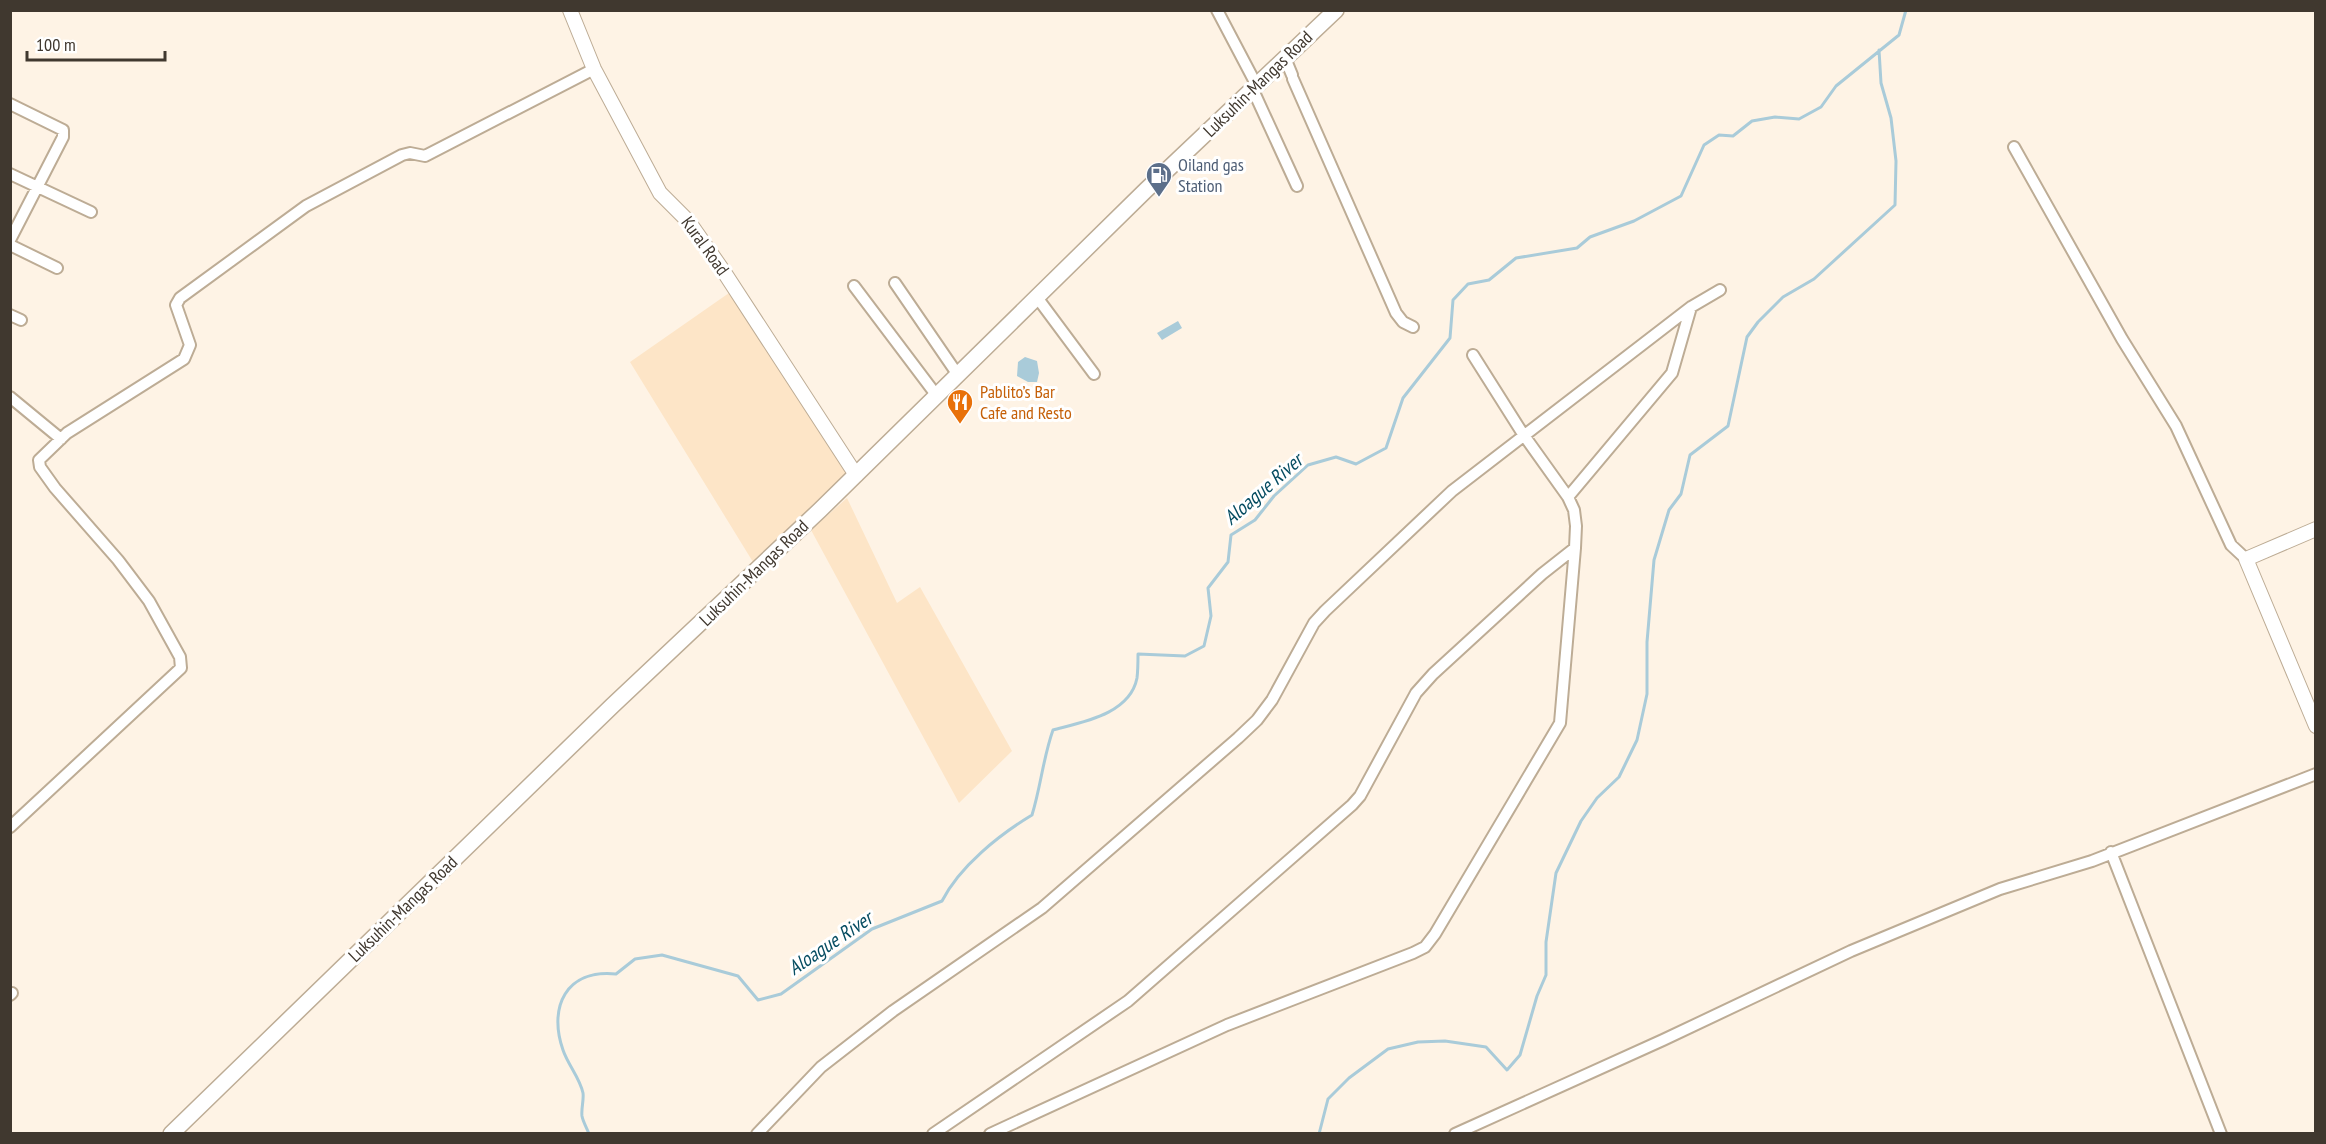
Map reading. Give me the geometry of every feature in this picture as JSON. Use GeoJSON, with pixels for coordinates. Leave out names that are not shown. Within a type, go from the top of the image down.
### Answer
{"type":"FeatureCollection","features":[{"type":"Feature","properties":{"kind":"main road","name":"Luksuhin-Mangas Road"},"geometry":{"type":"LineString","coordinates":[[171,1134],[612,706],[856,475],[1036,296],[1336,10]]}},
{"type":"Feature","properties":{"kind":"street","name":"Kural Road"},"geometry":{"type":"LineString","coordinates":[[570,10],[594,69],[660,193],[689,222],[856,475]]}},
{"type":"Feature","properties":{"kind":"street"},"geometry":{"type":"LineString","coordinates":[[1217,10],[1255,88],[1297,186]]}},
{"type":"Feature","properties":{"kind":"street"},"geometry":{"type":"LineString","coordinates":[[1285,58],[1396,313],[1404,322],[1413,327]]}},
{"type":"Feature","properties":{"kind":"street"},"geometry":{"type":"LineString","coordinates":[[10,827],[181,668],[180,657],[149,602],[118,560],[55,488],[40,467],[39,460],[61,439],[184,360],[190,345],[176,305],[180,298],[306,206],[402,155],[410,153],[425,156],[594,69]]}},
{"type":"Feature","properties":{"kind":"street"},"geometry":{"type":"LineString","coordinates":[[10,104],[63,130],[63,137],[10,240]]}},
{"type":"Feature","properties":{"kind":"street"},"geometry":{"type":"LineString","coordinates":[[2014,147],[2122,339],[2175,426],[2231,545],[2246,559],[2316,726]]}},
{"type":"Feature","properties":{"kind":"street"},"geometry":{"type":"LineString","coordinates":[[10,174],[91,212]]}},
{"type":"Feature","properties":{"kind":"street"},"geometry":{"type":"LineString","coordinates":[[10,245],[57,268]]}},
{"type":"Feature","properties":{"kind":"street"},"geometry":{"type":"LineString","coordinates":[[895,283],[958,375]]}},
{"type":"Feature","properties":{"kind":"street"},"geometry":{"type":"LineString","coordinates":[[855,286],[937,396]]}},
{"type":"Feature","properties":{"kind":"street"},"geometry":{"type":"LineString","coordinates":[[757,1134],[821,1068],[893,1011],[1042,908],[1238,738],[1257,720],[1272,700],[1314,623],[1452,491],[1523,434],[1691,307],[1720,290]]}},
{"type":"Feature","properties":{"kind":"street"},"geometry":{"type":"LineString","coordinates":[[1036,296],[1094,374]]}},
{"type":"Feature","properties":{"kind":"street"},"geometry":{"type":"LineString","coordinates":[[1568,497],[1672,373],[1691,307]]}},
{"type":"Feature","properties":{"kind":"street"},"geometry":{"type":"LineString","coordinates":[[10,315],[21,320]]}},
{"type":"Feature","properties":{"kind":"street"},"geometry":{"type":"LineString","coordinates":[[990,1134],[1227,1025],[1425,946],[1435,934],[1560,723],[1575,548],[1574,510],[1568,497],[1523,434],[1473,355]]}},
{"type":"Feature","properties":{"kind":"street"},"geometry":{"type":"LineString","coordinates":[[10,397],[61,439]]}},
{"type":"Feature","properties":{"kind":"street"},"geometry":{"type":"LineString","coordinates":[[2246,559],[2316,528]]}},
{"type":"Feature","properties":{"kind":"street"},"geometry":{"type":"LineString","coordinates":[[933,1134],[1128,1001],[1352,805],[1360,796],[1416,693],[1433,674],[1542,574],[1575,548]]}},
{"type":"Feature","properties":{"kind":"street"},"geometry":{"type":"LineString","coordinates":[[1455,1134],[1663,1040],[1851,951],[2000,889],[2111,852],[2316,774]]}},
{"type":"Feature","properties":{"kind":"street"},"geometry":{"type":"LineString","coordinates":[[2111,852],[2221,1134]]}},
{"type":"Feature","properties":{"kind":"shaded area"},"geometry":{"type":"Polygon","coordinates":[[[729,293],[850,475],[753,562],[630,362],[729,293]]]}},
{"type":"Feature","properties":{"kind":"shaded area"},"geometry":{"type":"Polygon","coordinates":[[[847,498],[897,603],[920,587],[1012,751],[959,803],[811,530],[847,498]]]}},
{"type":"Feature","properties":{"kind":"water"},"geometry":{"type":"Polygon","coordinates":[[[1178,321],[1182,328],[1162,340],[1157,333],[1178,321]]]}},
{"type":"Feature","properties":{"kind":"water"},"geometry":{"type":"Polygon","coordinates":[[[1025,357],[1037,361],[1039,373],[1037,382],[1028,382],[1017,376],[1018,362],[1025,357]]]}},
{"type":"Feature","properties":{"kind":"waterway"},"geometry":{"type":"LineString","coordinates":[[16,10],[21,10]]}},
{"type":"Feature","properties":{"kind":"waterway","name":"Aloague River"},"geometry":{"type":"LineString","coordinates":[[589,1134],[582,1116],[581,1087],[565,1056],[559,1034],[560,1006],[565,994],[573,985],[599,974],[616,974],[635,959],[662,955],[738,976],[758,1000],[781,994],[872,929],[942,901],[959,876],[981,852],[1032,815],[1053,730],[1091,720],[1115,708],[1125,700],[1133,690],[1137,678],[1138,654],[1185,656],[1204,646],[1211,616],[1208,588],[1228,562],[1231,535],[1255,520],[1274,496],[1308,465],[1336,457],[1356,464],[1386,448],[1403,398],[1450,338],[1453,300],[1468,284],[1489,280],[1516,258],[1577,248],[1590,237],[1634,221],[1681,196],[1704,145],[1719,135],[1733,136],[1752,121],[1775,117],[1799,119],[1821,107],[1836,86],[1899,35],[1906,10]]}},
{"type":"Feature","properties":{"kind":"waterway"},"geometry":{"type":"LineString","coordinates":[[1319,1134],[1328,1099],[1349,1078],[1388,1049],[1418,1042],[1445,1041],[1486,1047],[1507,1070],[1520,1055],[1537,996],[1546,975],[1546,942],[1556,873],[1581,821],[1597,798],[1619,777],[1637,740],[1647,694],[1647,642],[1654,560],[1669,510],[1681,494],[1690,455],[1728,426],[1747,337],[1758,322],[1783,297],[1814,279],[1895,205],[1896,161],[1891,118],[1881,83],[1879,50]]}},
{"type":"Feature","properties":{"kind":"place","name":"Oiland gas Station"},"geometry":{"type":"Point","coordinates":[1159,198]}},
{"type":"Feature","properties":{"kind":"place","name":"Pablito’s Bar Cafe and Resto"},"geometry":{"type":"Point","coordinates":[960,425]}}]}
